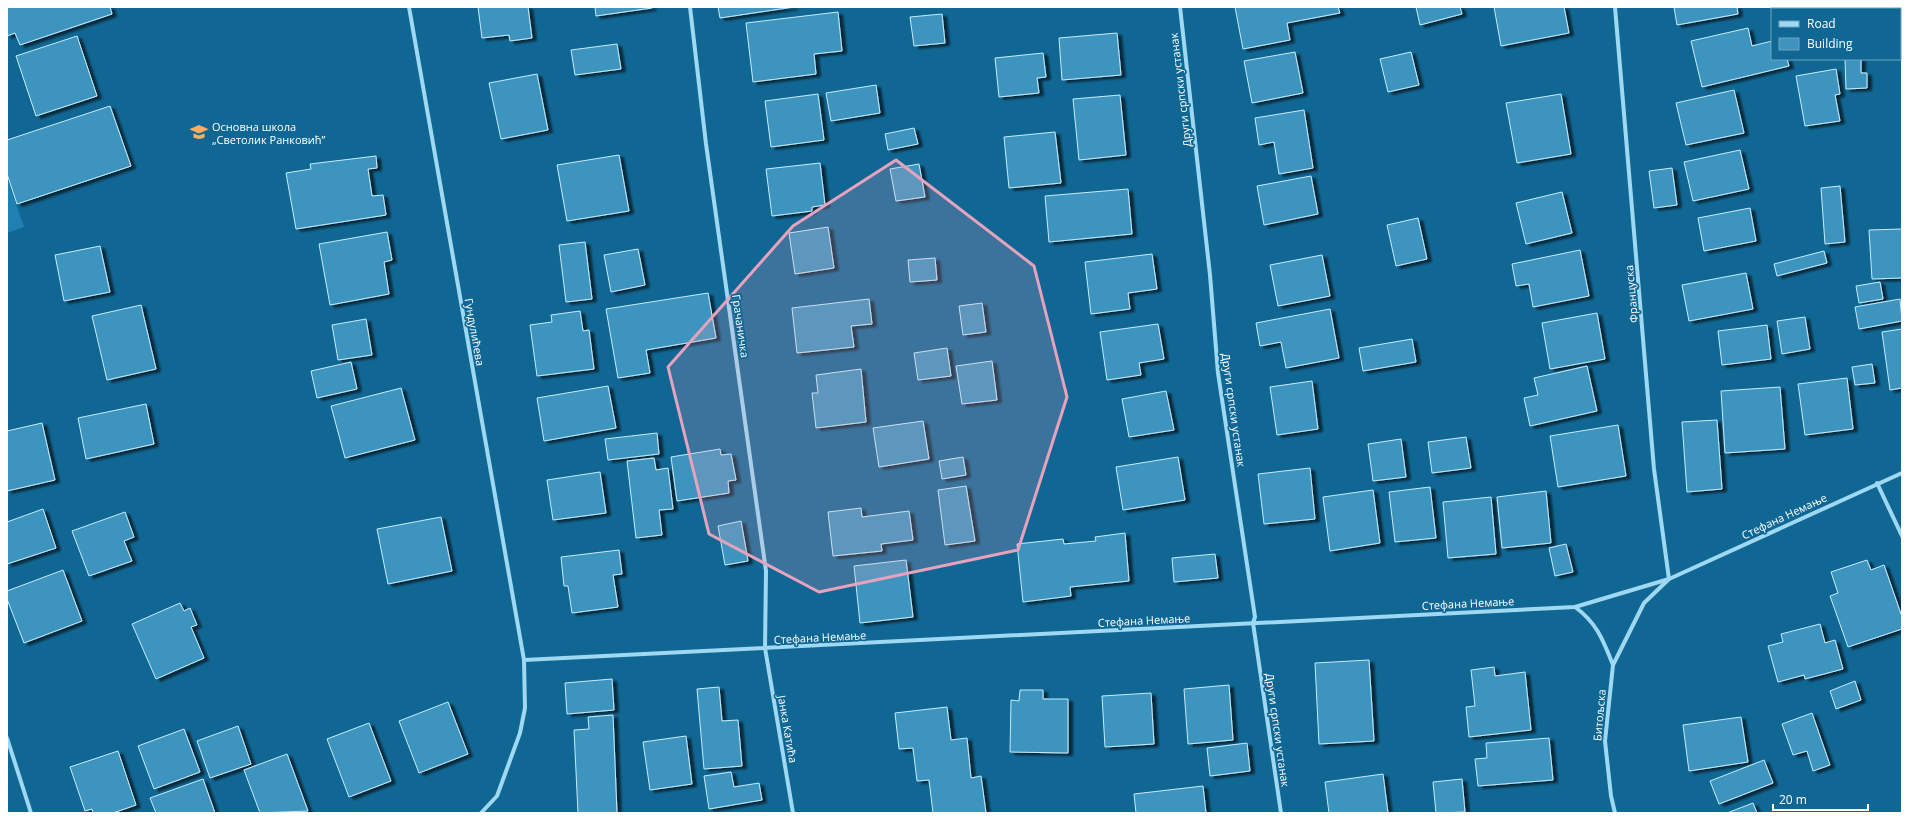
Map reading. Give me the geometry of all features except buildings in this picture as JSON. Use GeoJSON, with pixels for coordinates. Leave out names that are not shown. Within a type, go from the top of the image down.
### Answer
{"type":"FeatureCollection","features":[{"type":"Feature","properties":{"kind":"street","name":"Гундулићева"},"geometry":{"type":"LineString","coordinates":[[409,7],[524,660]]}},
{"type":"Feature","properties":{"kind":"street","name":"Грачаничка"},"geometry":{"type":"LineString","coordinates":[[690,7],[706,144],[766,571],[765,648]]}},
{"type":"Feature","properties":{"kind":"street","name":"Други српски устанак"},"geometry":{"type":"LineString","coordinates":[[1180,7],[1210,275],[1218,373],[1255,617],[1253,624],[1281,813]]}},
{"type":"Feature","properties":{"kind":"street","name":"Француска"},"geometry":{"type":"LineString","coordinates":[[1615,7],[1654,469],[1669,579]]}},
{"type":"Feature","properties":{"kind":"street","name":"Стефана Немање"},"geometry":{"type":"LineString","coordinates":[[524,660],[1576,607],[1669,579],[1877,483],[1902,473]]}},
{"type":"Feature","properties":{"kind":"street"},"geometry":{"type":"LineString","coordinates":[[1877,483],[1902,536]]}},
{"type":"Feature","properties":{"kind":"street","name":"Битољска"},"geometry":{"type":"LineString","coordinates":[[1615,813],[1611,796],[1605,741],[1613,665],[1644,603],[1669,579]]}},
{"type":"Feature","properties":{"kind":"street","name":"Битољска"},"geometry":{"type":"LineString","coordinates":[[1576,607],[1588,617],[1600,633],[1613,665]]}},
{"type":"Feature","properties":{"kind":"street","name":"Јанка Катића"},"geometry":{"type":"LineString","coordinates":[[765,648],[793,813]]}},
{"type":"Feature","properties":{"kind":"street"},"geometry":{"type":"LineString","coordinates":[[481,813],[497,796],[520,733],[525,708],[524,660]]}},
{"type":"Feature","properties":{"kind":"street"},"geometry":{"type":"LineString","coordinates":[[7,738],[31,813]]}},
{"type":"Feature","properties":{"kind":"highlighted area"},"geometry":{"type":"Polygon","coordinates":[[[896,160],[1034,266],[1067,397],[1018,550],[819,592],[709,534],[668,367],[793,226],[896,160]]]}},
{"type":"Feature","properties":{"kind":"shaded area"},"geometry":{"type":"Polygon","coordinates":[[[7,178],[24,227],[7,233],[7,178]]]}},
{"type":"Feature","properties":{"kind":"place","name":"Основна школа „Светолик Ранковић”"},"geometry":{"type":"Point","coordinates":[199,132]}}]}
